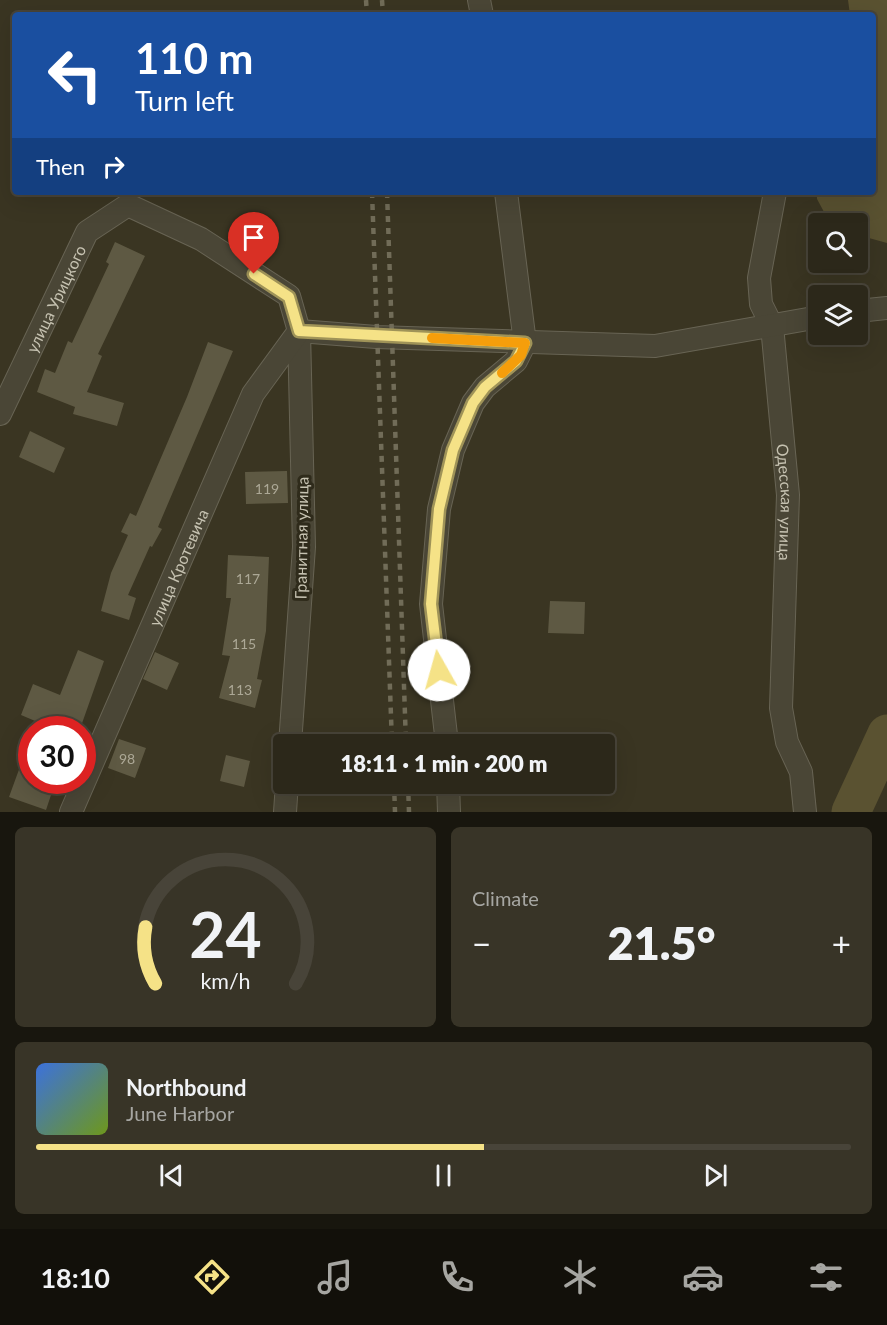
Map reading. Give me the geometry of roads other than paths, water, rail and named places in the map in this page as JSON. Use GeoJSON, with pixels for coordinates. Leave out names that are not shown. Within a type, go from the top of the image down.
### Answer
{"type":"FeatureCollection","features":[{"type":"Feature","properties":{"kind":"street"},"geometry":{"type":"LineString","coordinates":[[446,734],[431,604],[439,509],[453,450],[473,403],[485,387],[516,361],[525,343],[506,195]]}},
{"type":"Feature","properties":{"kind":"street","name":"Одесская улица"},"geometry":{"type":"LineString","coordinates":[[774,195],[759,278],[761,304],[772,326],[788,495],[782,708],[787,742],[801,772],[805,812]]}},
{"type":"Feature","properties":{"kind":"street","name":"улица Урицкого"},"geometry":{"type":"LineString","coordinates":[[0,414],[87,232],[128,206],[201,240],[289,297],[299,331]]}},
{"type":"Feature","properties":{"kind":"street"},"geometry":{"type":"LineString","coordinates":[[868,310],[887,308]]}},
{"type":"Feature","properties":{"kind":"street"},"geometry":{"type":"LineString","coordinates":[[299,331],[525,343],[655,346],[808,319]]}},
{"type":"Feature","properties":{"kind":"street","name":"Гранитная улица"},"geometry":{"type":"LineString","coordinates":[[291,734],[304,547],[299,331]]}},
{"type":"Feature","properties":{"kind":"street","name":"улица Кротевича"},"geometry":{"type":"LineString","coordinates":[[71,812],[253,394],[299,331]]}},
{"type":"Feature","properties":{"kind":"street"},"geometry":{"type":"LineString","coordinates":[[285,812],[286,794]]}},
{"type":"Feature","properties":{"kind":"street"},"geometry":{"type":"LineString","coordinates":[[448,794],[449,812]]}},
{"type":"Feature","properties":{"kind":"waterway"},"geometry":{"type":"LineString","coordinates":[[851,812],[887,734]]}},
{"type":"Feature","properties":{"kind":"railway"},"geometry":{"type":"LineString","coordinates":[[366,0],[367,12]]}},
{"type":"Feature","properties":{"kind":"railway"},"geometry":{"type":"LineString","coordinates":[[382,0],[383,12]]}},
{"type":"Feature","properties":{"kind":"railway"},"geometry":{"type":"LineString","coordinates":[[372,195],[392,734]]}},
{"type":"Feature","properties":{"kind":"railway"},"geometry":{"type":"LineString","coordinates":[[387,195],[406,734]]}},
{"type":"Feature","properties":{"kind":"railway"},"geometry":{"type":"LineString","coordinates":[[394,794],[395,812]]}},
{"type":"Feature","properties":{"kind":"railway"},"geometry":{"type":"LineString","coordinates":[[408,794],[409,812]]}}]}
